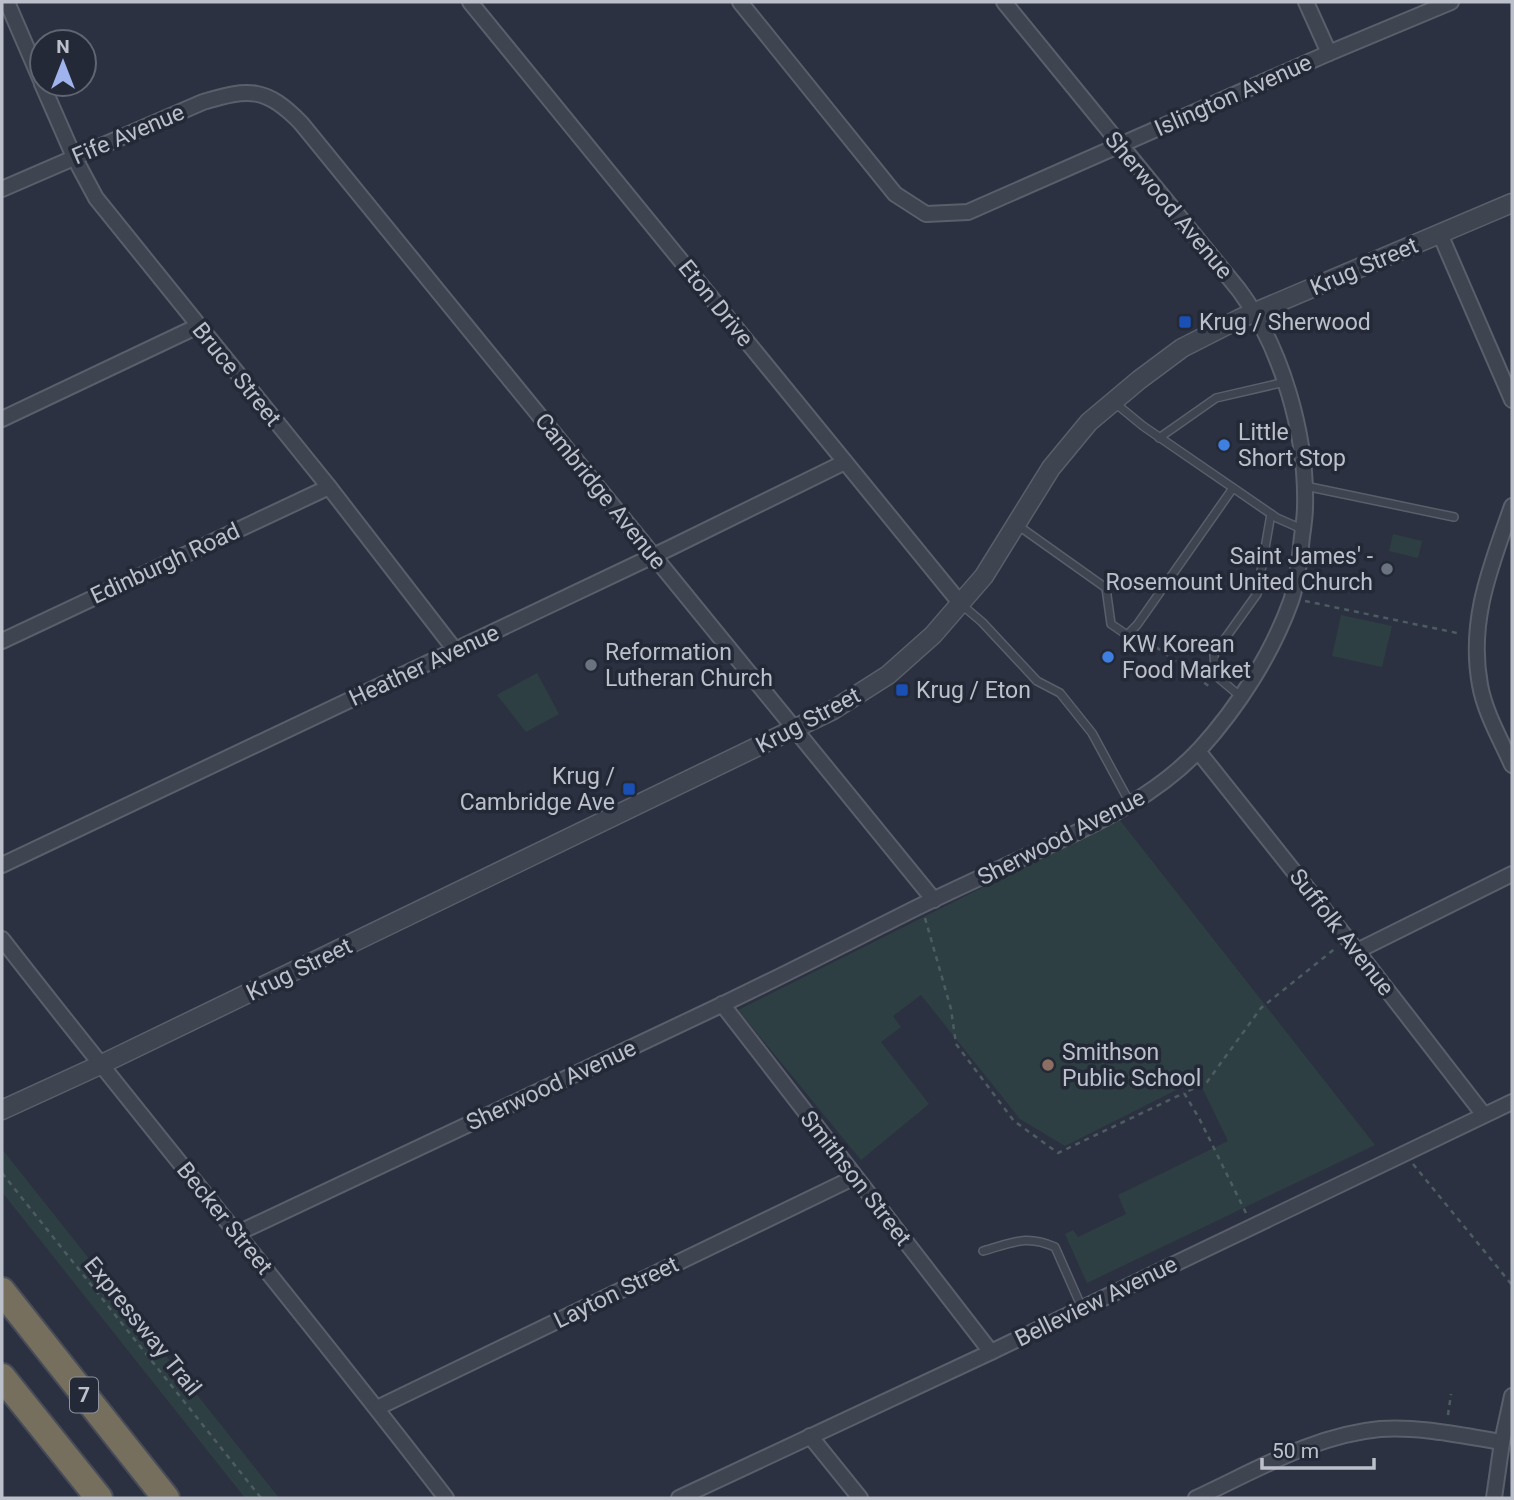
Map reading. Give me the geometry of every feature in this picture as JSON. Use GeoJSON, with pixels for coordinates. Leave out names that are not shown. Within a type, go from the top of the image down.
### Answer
{"type":"FeatureCollection","features":[{"type":"Feature","properties":{"kind":"highway","name":"7"},"geometry":{"type":"LineString","coordinates":[[2,1291],[166,1498]]}},
{"type":"Feature","properties":{"kind":"highway","name":"7"},"geometry":{"type":"LineString","coordinates":[[2,1377],[99,1498]]}},
{"type":"Feature","properties":{"kind":"street","name":"Bruce Street"},"geometry":{"type":"LineString","coordinates":[[7,2],[28,51]]}},
{"type":"Feature","properties":{"kind":"street","name":"Eton Drive"},"geometry":{"type":"LineString","coordinates":[[470,2],[961,604]]}},
{"type":"Feature","properties":{"kind":"street","name":"Islington Avenue"},"geometry":{"type":"LineString","coordinates":[[740,2],[895,194],[926,214],[968,212],[1451,2]]}},
{"type":"Feature","properties":{"kind":"street","name":"Sherwood Avenue"},"geometry":{"type":"LineString","coordinates":[[239,1233],[722,1004],[1089,827],[1130,804],[1151,792],[1198,751],[1268,654],[1291,600],[1297,577],[1306,508],[1296,426],[1286,382],[1255,312],[1004,2]]}},
{"type":"Feature","properties":{"kind":"street"},"geometry":{"type":"LineString","coordinates":[[1306,2],[1329,53]]}},
{"type":"Feature","properties":{"kind":"street","name":"Fife Avenue"},"geometry":{"type":"LineString","coordinates":[[2,188],[203,102],[235,93],[258,93]]}},
{"type":"Feature","properties":{"kind":"street","name":"Cambridge Avenue"},"geometry":{"type":"LineString","coordinates":[[258,93],[277,101],[301,123],[934,900]]}},
{"type":"Feature","properties":{"kind":"street","name":"Bruce Street"},"geometry":{"type":"LineString","coordinates":[[48,98],[74,158],[96,198],[329,487],[455,650]]}},
{"type":"Feature","properties":{"kind":"street","name":"Krug Street"},"geometry":{"type":"LineString","coordinates":[[2,1110],[833,710],[888,675],[933,635],[984,576],[1051,468],[1089,422],[1182,348],[1255,312],[1512,203]]}},
{"type":"Feature","properties":{"kind":"street"},"geometry":{"type":"LineString","coordinates":[[1440,234],[1512,400]]}},
{"type":"Feature","properties":{"kind":"street"},"geometry":{"type":"LineString","coordinates":[[2,419],[198,326]]}},
{"type":"Feature","properties":{"kind":"street","name":"Heather Avenue"},"geometry":{"type":"LineString","coordinates":[[2,865],[654,556],[845,462]]}},
{"type":"Feature","properties":{"kind":"street","name":"Edinburgh Road"},"geometry":{"type":"LineString","coordinates":[[2,641],[329,487]]}},
{"type":"Feature","properties":{"kind":"street"},"geometry":{"type":"LineString","coordinates":[[1512,506],[1478,612],[1476,640],[1480,686],[1491,720],[1512,765]]}},
{"type":"Feature","properties":{"kind":"street","name":"Suffolk Avenue"},"geometry":{"type":"LineString","coordinates":[[1198,751],[1484,1115]]}},
{"type":"Feature","properties":{"kind":"street"},"geometry":{"type":"LineString","coordinates":[[1357,951],[1512,874]]}},
{"type":"Feature","properties":{"kind":"street","name":"Becker Street"},"geometry":{"type":"LineString","coordinates":[[2,939],[100,1065],[239,1233],[446,1498]]}},
{"type":"Feature","properties":{"kind":"street","name":"Smithson Street"},"geometry":{"type":"LineString","coordinates":[[722,1004],[991,1352]]}},
{"type":"Feature","properties":{"kind":"street","name":"Belleview Avenue"},"geometry":{"type":"LineString","coordinates":[[678,1498],[991,1352],[1512,1102]]}},
{"type":"Feature","properties":{"kind":"street","name":"Layton Street"},"geometry":{"type":"LineString","coordinates":[[377,1408],[855,1177]]}},
{"type":"Feature","properties":{"kind":"street"},"geometry":{"type":"LineString","coordinates":[[1494,1498],[1512,1396]]}},
{"type":"Feature","properties":{"kind":"street"},"geometry":{"type":"LineString","coordinates":[[1196,1498],[1307,1446],[1350,1434],[1398,1429],[1502,1442]]}},
{"type":"Feature","properties":{"kind":"street"},"geometry":{"type":"LineString","coordinates":[[810,1436],[860,1498]]}},
{"type":"Feature","properties":{"kind":"lane"},"geometry":{"type":"LineString","coordinates":[[1159,438],[1216,398],[1286,382]]}},
{"type":"Feature","properties":{"kind":"lane"},"geometry":{"type":"LineString","coordinates":[[1113,401],[1159,438],[1271,514],[1303,529]]}},
{"type":"Feature","properties":{"kind":"lane"},"geometry":{"type":"LineString","coordinates":[[1305,486],[1454,517]]}},
{"type":"Feature","properties":{"kind":"lane"},"geometry":{"type":"LineString","coordinates":[[1016,523],[1106,588],[1111,624],[1127,635],[1233,488]]}},
{"type":"Feature","properties":{"kind":"lane"},"geometry":{"type":"LineString","coordinates":[[1240,695],[1215,675],[1214,654],[1257,594],[1271,514]]}},
{"type":"Feature","properties":{"kind":"lane"},"geometry":{"type":"LineString","coordinates":[[961,604],[982,622],[1037,681],[1060,693],[1092,733],[1130,804]]}},
{"type":"Feature","properties":{"kind":"lane"},"geometry":{"type":"LineString","coordinates":[[984,1251],[1023,1240],[1039,1240],[1055,1247],[1082,1308]]}},
{"type":"Feature","properties":{"kind":"path"},"geometry":{"type":"LineString","coordinates":[[1291,600],[1457,633]]}},
{"type":"Feature","properties":{"kind":"path"},"geometry":{"type":"LineString","coordinates":[[1133,629],[1210,687]]}},
{"type":"Feature","properties":{"kind":"path"},"geometry":{"type":"LineString","coordinates":[[924,916],[951,1009],[956,1044],[1014,1121],[1058,1153],[1207,1082],[1261,1008],[1339,945]]}},
{"type":"Feature","properties":{"kind":"path"},"geometry":{"type":"LineString","coordinates":[[1184,1093],[1252,1226]]}},
{"type":"Feature","properties":{"kind":"path"},"geometry":{"type":"LineString","coordinates":[[1404,1153],[1512,1285]]}},
{"type":"Feature","properties":{"kind":"path","name":"Expressway Trail"},"geometry":{"type":"LineString","coordinates":[[2,1173],[261,1498]]}},
{"type":"Feature","properties":{"kind":"path"},"geometry":{"type":"LineString","coordinates":[[1448,1415],[1451,1394]]}},
{"type":"Feature","properties":{"kind":"shaded area"},"geometry":{"type":"Polygon","coordinates":[[[1393,534],[1422,541],[1418,558],[1389,551],[1393,534]]]}},
{"type":"Feature","properties":{"kind":"shaded area"},"geometry":{"type":"Polygon","coordinates":[[[1341,615],[1392,626],[1382,667],[1332,656],[1341,615]]]}},
{"type":"Feature","properties":{"kind":"shaded area"},"geometry":{"type":"Polygon","coordinates":[[[537,673],[559,714],[526,732],[497,695],[537,673]]]}},
{"type":"Feature","properties":{"kind":"shaded area","name":"Smithson Public School"},"geometry":{"type":"Polygon","coordinates":[[[1119,819],[1375,1145],[1087,1283],[1065,1234],[1073,1230],[1078,1237],[1126,1214],[1118,1195],[1228,1141],[1198,1079],[1065,1146],[1020,1119],[921,995],[893,1016],[901,1027],[881,1042],[929,1104],[861,1160],[738,1010],[1119,819]]]}},
{"type":"Feature","properties":{"kind":"shaded area"},"geometry":{"type":"Polygon","coordinates":[[[2,1149],[279,1498],[245,1498],[2,1192],[2,1149]]]}},
{"type":"Feature","properties":{"kind":"place","name":"Krug / Sherwood"},"geometry":{"type":"Point","coordinates":[1185,322]}},
{"type":"Feature","properties":{"kind":"place","name":"Little Short Stop"},"geometry":{"type":"Point","coordinates":[1224,445]}},
{"type":"Feature","properties":{"kind":"place","name":"Saint James' - Rosemount United Church"},"geometry":{"type":"Point","coordinates":[1387,569]}},
{"type":"Feature","properties":{"kind":"place","name":"KW Korean Food Market"},"geometry":{"type":"Point","coordinates":[1108,657]}},
{"type":"Feature","properties":{"kind":"place","name":"Reformation Lutheran Church"},"geometry":{"type":"Point","coordinates":[591,665]}},
{"type":"Feature","properties":{"kind":"place","name":"Krug / Eton"},"geometry":{"type":"Point","coordinates":[902,690]}},
{"type":"Feature","properties":{"kind":"place","name":"Krug / Cambridge Ave"},"geometry":{"type":"Point","coordinates":[629,789]}},
{"type":"Feature","properties":{"kind":"place","name":"Smithson Public School"},"geometry":{"type":"Point","coordinates":[1048,1065]}}]}
